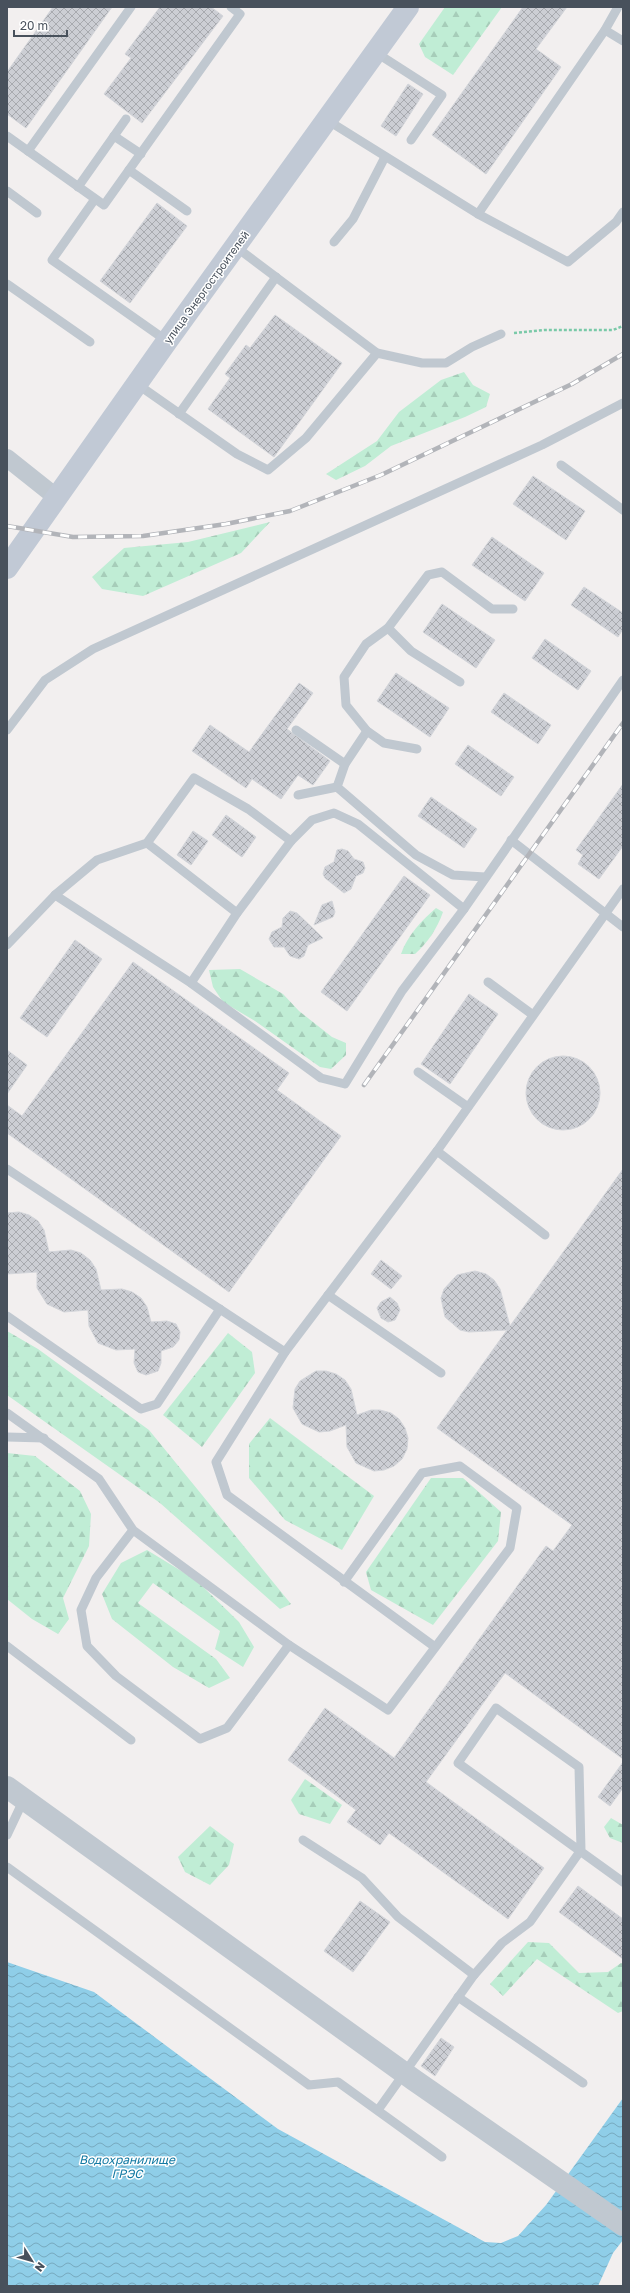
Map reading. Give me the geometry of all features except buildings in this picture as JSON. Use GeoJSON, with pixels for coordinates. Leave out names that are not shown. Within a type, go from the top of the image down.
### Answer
{"type":"FeatureCollection","features":[{"type":"Feature","properties":{"kind":"main road","name":"улица Энергостроителей"},"geometry":{"type":"LineString","coordinates":[[7,568],[166,341],[236,247],[408,7]]}},
{"type":"Feature","properties":{"kind":"street"},"geometry":{"type":"LineString","coordinates":[[7,458],[56,497]]}},
{"type":"Feature","properties":{"kind":"street"},"geometry":{"type":"LineString","coordinates":[[7,1787],[404,2073],[623,2225]]}},
{"type":"Feature","properties":{"kind":"lane"},"geometry":{"type":"LineString","coordinates":[[28,151],[131,7]]}},
{"type":"Feature","properties":{"kind":"lane"},"geometry":{"type":"LineString","coordinates":[[7,136],[104,206],[240,14],[231,7]]}},
{"type":"Feature","properties":{"kind":"lane"},"geometry":{"type":"LineString","coordinates":[[478,214],[606,30],[618,7]]}},
{"type":"Feature","properties":{"kind":"lane"},"geometry":{"type":"LineString","coordinates":[[606,30],[623,41]]}},
{"type":"Feature","properties":{"kind":"lane"},"geometry":{"type":"LineString","coordinates":[[375,52],[442,95],[411,140]]}},
{"type":"Feature","properties":{"kind":"lane"},"geometry":{"type":"LineString","coordinates":[[78,187],[126,119]]}},
{"type":"Feature","properties":{"kind":"lane"},"geometry":{"type":"LineString","coordinates":[[327,120],[478,214],[568,262],[616,222],[623,212]]}},
{"type":"Feature","properties":{"kind":"lane"},"geometry":{"type":"LineString","coordinates":[[114,136],[141,154]]}},
{"type":"Feature","properties":{"kind":"lane"},"geometry":{"type":"LineString","coordinates":[[334,242],[353,219],[385,157]]}},
{"type":"Feature","properties":{"kind":"lane"},"geometry":{"type":"LineString","coordinates":[[129,170],[187,211]]}},
{"type":"Feature","properties":{"kind":"lane"},"geometry":{"type":"LineString","coordinates":[[7,191],[37,213]]}},
{"type":"Feature","properties":{"kind":"lane"},"geometry":{"type":"LineString","coordinates":[[95,199],[52,260],[166,341]]}},
{"type":"Feature","properties":{"kind":"lane"},"geometry":{"type":"LineString","coordinates":[[236,247],[377,353],[422,363],[446,363],[472,347],[501,334]]}},
{"type":"Feature","properties":{"kind":"lane"},"geometry":{"type":"LineString","coordinates":[[179,414],[276,277]]}},
{"type":"Feature","properties":{"kind":"lane"},"geometry":{"type":"LineString","coordinates":[[7,284],[90,342]]}},
{"type":"Feature","properties":{"kind":"lane"},"geometry":{"type":"LineString","coordinates":[[137,384],[237,454],[268,470],[306,438],[377,353]]}},
{"type":"Feature","properties":{"kind":"lane"},"geometry":{"type":"LineString","coordinates":[[7,730],[45,680],[93,649],[542,445],[623,403]]}},
{"type":"Feature","properties":{"kind":"lane"},"geometry":{"type":"LineString","coordinates":[[561,465],[623,510]]}},
{"type":"Feature","properties":{"kind":"lane"},"geometry":{"type":"LineString","coordinates":[[417,749],[384,743],[367,731],[346,705],[344,678],[366,644],[388,628],[428,575],[442,572],[492,609],[513,609]]}},
{"type":"Feature","properties":{"kind":"lane"},"geometry":{"type":"LineString","coordinates":[[388,628],[411,650],[460,682]]}},
{"type":"Feature","properties":{"kind":"lane"},"geometry":{"type":"LineString","coordinates":[[55,895],[191,983],[321,1078],[345,1084],[402,991],[464,909],[623,680]]}},
{"type":"Feature","properties":{"kind":"lane"},"geometry":{"type":"LineString","coordinates":[[296,730],[345,764]]}},
{"type":"Feature","properties":{"kind":"lane"},"geometry":{"type":"LineString","coordinates":[[337,787],[345,764],[367,731]]}},
{"type":"Feature","properties":{"kind":"lane"},"geometry":{"type":"LineString","coordinates":[[7,946],[55,895],[97,860],[146,843],[194,778],[248,809],[291,841]]}},
{"type":"Feature","properties":{"kind":"lane"},"geometry":{"type":"LineString","coordinates":[[337,787],[416,855],[453,875],[485,877]]}},
{"type":"Feature","properties":{"kind":"lane"},"geometry":{"type":"LineString","coordinates":[[298,795],[337,787]]}},
{"type":"Feature","properties":{"kind":"lane"},"geometry":{"type":"LineString","coordinates":[[191,983],[237,913],[291,841],[312,820],[334,813],[358,824],[464,909]]}},
{"type":"Feature","properties":{"kind":"lane"},"geometry":{"type":"LineString","coordinates":[[511,840],[623,927]]}},
{"type":"Feature","properties":{"kind":"lane"},"geometry":{"type":"LineString","coordinates":[[146,843],[237,913]]}},
{"type":"Feature","properties":{"kind":"lane"},"geometry":{"type":"LineString","coordinates":[[435,1647],[344,1582],[227,1495],[216,1462],[285,1352],[437,1151],[623,889]]}},
{"type":"Feature","properties":{"kind":"lane"},"geometry":{"type":"LineString","coordinates":[[488,982],[533,1015]]}},
{"type":"Feature","properties":{"kind":"lane"},"geometry":{"type":"LineString","coordinates":[[418,1072],[468,1107]]}},
{"type":"Feature","properties":{"kind":"lane"},"geometry":{"type":"LineString","coordinates":[[437,1151],[545,1235]]}},
{"type":"Feature","properties":{"kind":"lane"},"geometry":{"type":"LineString","coordinates":[[7,1169],[285,1352]]}},
{"type":"Feature","properties":{"kind":"lane"},"geometry":{"type":"LineString","coordinates":[[328,1295],[441,1373]]}},
{"type":"Feature","properties":{"kind":"lane"},"geometry":{"type":"LineString","coordinates":[[7,1316],[141,1409],[157,1404],[220,1309]]}},
{"type":"Feature","properties":{"kind":"lane"},"geometry":{"type":"LineString","coordinates":[[7,1413],[99,1478],[133,1530],[289,1645],[388,1710],[510,1548],[517,1508],[460,1466],[422,1473],[344,1582]]}},
{"type":"Feature","properties":{"kind":"lane"},"geometry":{"type":"LineString","coordinates":[[7,1437],[44,1438]]}},
{"type":"Feature","properties":{"kind":"lane"},"geometry":{"type":"LineString","coordinates":[[133,1530],[96,1578],[81,1610],[87,1646],[116,1676],[200,1739],[227,1728],[289,1645]]}},
{"type":"Feature","properties":{"kind":"lane"},"geometry":{"type":"LineString","coordinates":[[7,1646],[131,1740]]}},
{"type":"Feature","properties":{"kind":"lane"},"geometry":{"type":"LineString","coordinates":[[378,2110],[423,2049],[474,1975],[502,1944],[530,1922],[581,1850],[579,1767],[496,1708],[458,1764],[581,1850],[623,1882]]}},
{"type":"Feature","properties":{"kind":"lane"},"geometry":{"type":"LineString","coordinates":[[7,1835],[24,1799]]}},
{"type":"Feature","properties":{"kind":"lane"},"geometry":{"type":"LineString","coordinates":[[303,1840],[362,1878],[398,1917],[474,1975]]}},
{"type":"Feature","properties":{"kind":"lane"},"geometry":{"type":"LineString","coordinates":[[7,1867],[309,2085],[338,2082],[442,2157]]}},
{"type":"Feature","properties":{"kind":"lane"},"geometry":{"type":"LineString","coordinates":[[458,1997],[583,2083]]}},
{"type":"Feature","properties":{"kind":"path"},"geometry":{"type":"LineString","coordinates":[[501,334],[545,330],[613,330],[623,326]]}},
{"type":"Feature","properties":{"kind":"green space"},"geometry":{"type":"Polygon","coordinates":[[[445,7],[502,7],[453,75],[425,57],[419,44],[445,7]]]}},
{"type":"Feature","properties":{"kind":"green space"},"geometry":{"type":"Polygon","coordinates":[[[464,372],[473,385],[490,394],[486,407],[465,417],[391,446],[365,466],[336,480],[326,474],[377,441],[399,412],[441,380],[464,372]]]}},
{"type":"Feature","properties":{"kind":"green space"},"geometry":{"type":"Polygon","coordinates":[[[270,522],[241,553],[143,596],[102,589],[92,577],[124,548],[188,542],[270,522]]]}},
{"type":"Feature","properties":{"kind":"green space"},"geometry":{"type":"Polygon","coordinates":[[[436,908],[443,912],[435,930],[428,940],[415,954],[401,954],[407,941],[416,929],[436,908]]]}},
{"type":"Feature","properties":{"kind":"green space"},"geometry":{"type":"Polygon","coordinates":[[[240,969],[283,994],[299,1011],[332,1037],[346,1043],[346,1055],[331,1069],[320,1067],[255,1021],[223,1002],[213,987],[209,970],[240,969]]]}},
{"type":"Feature","properties":{"kind":"green space"},"geometry":{"type":"Polygon","coordinates":[[[7,1331],[38,1349],[149,1430],[291,1604],[280,1609],[160,1503],[7,1395],[7,1331]]]}},
{"type":"Feature","properties":{"kind":"green space"},"geometry":{"type":"Polygon","coordinates":[[[228,1333],[252,1352],[255,1373],[202,1447],[163,1415],[228,1333]]]}},
{"type":"Feature","properties":{"kind":"green space"},"geometry":{"type":"Polygon","coordinates":[[[270,1418],[374,1496],[342,1550],[285,1520],[249,1478],[249,1444],[270,1418]]]}},
{"type":"Feature","properties":{"kind":"green space"},"geometry":{"type":"Polygon","coordinates":[[[7,1453],[35,1456],[80,1491],[91,1514],[89,1546],[63,1598],[69,1619],[58,1634],[32,1619],[7,1599],[7,1453]]]}},
{"type":"Feature","properties":{"kind":"green space"},"geometry":{"type":"Polygon","coordinates":[[[431,1478],[463,1478],[501,1512],[498,1541],[433,1625],[371,1590],[366,1572],[431,1478]]]}},
{"type":"Feature","properties":{"kind":"green space"},"geometry":{"type":"Polygon","coordinates":[[[147,1550],[196,1580],[239,1622],[254,1647],[243,1667],[215,1649],[220,1631],[153,1583],[138,1603],[216,1659],[230,1678],[209,1688],[173,1667],[112,1619],[102,1594],[121,1563],[147,1550]]]}},
{"type":"Feature","properties":{"kind":"green space"},"geometry":{"type":"Polygon","coordinates":[[[305,1779],[342,1805],[330,1824],[299,1814],[291,1800],[305,1779]]]}},
{"type":"Feature","properties":{"kind":"green space"},"geometry":{"type":"Polygon","coordinates":[[[611,1818],[623,1825],[623,1843],[610,1838],[604,1827],[611,1818]]]}},
{"type":"Feature","properties":{"kind":"green space"},"geometry":{"type":"Polygon","coordinates":[[[210,1826],[234,1844],[229,1865],[210,1885],[185,1872],[178,1857],[210,1826]]]}},
{"type":"Feature","properties":{"kind":"green space"},"geometry":{"type":"Polygon","coordinates":[[[528,1942],[549,1943],[579,1973],[608,1972],[621,1963],[623,1964],[623,2011],[618,2013],[537,1959],[503,1996],[490,1984],[528,1942]]]}},
{"type":"Feature","properties":{"kind":"water","name":"Водохранилище ГРЭС"},"geometry":{"type":"Polygon","coordinates":[[[7,1962],[94,1992],[278,2129],[485,2242],[501,2243],[518,2236],[546,2205],[623,2098],[623,2240],[613,2253],[598,2286],[7,2286],[7,1962]]]}},
{"type":"Feature","properties":{"kind":"railway"},"geometry":{"type":"LineString","coordinates":[[7,526],[73,537],[143,536],[226,524],[290,511],[381,475],[572,384],[623,354]]}},
{"type":"Feature","properties":{"kind":"railway"},"geometry":{"type":"LineString","coordinates":[[364,1085],[623,723]]}}]}
